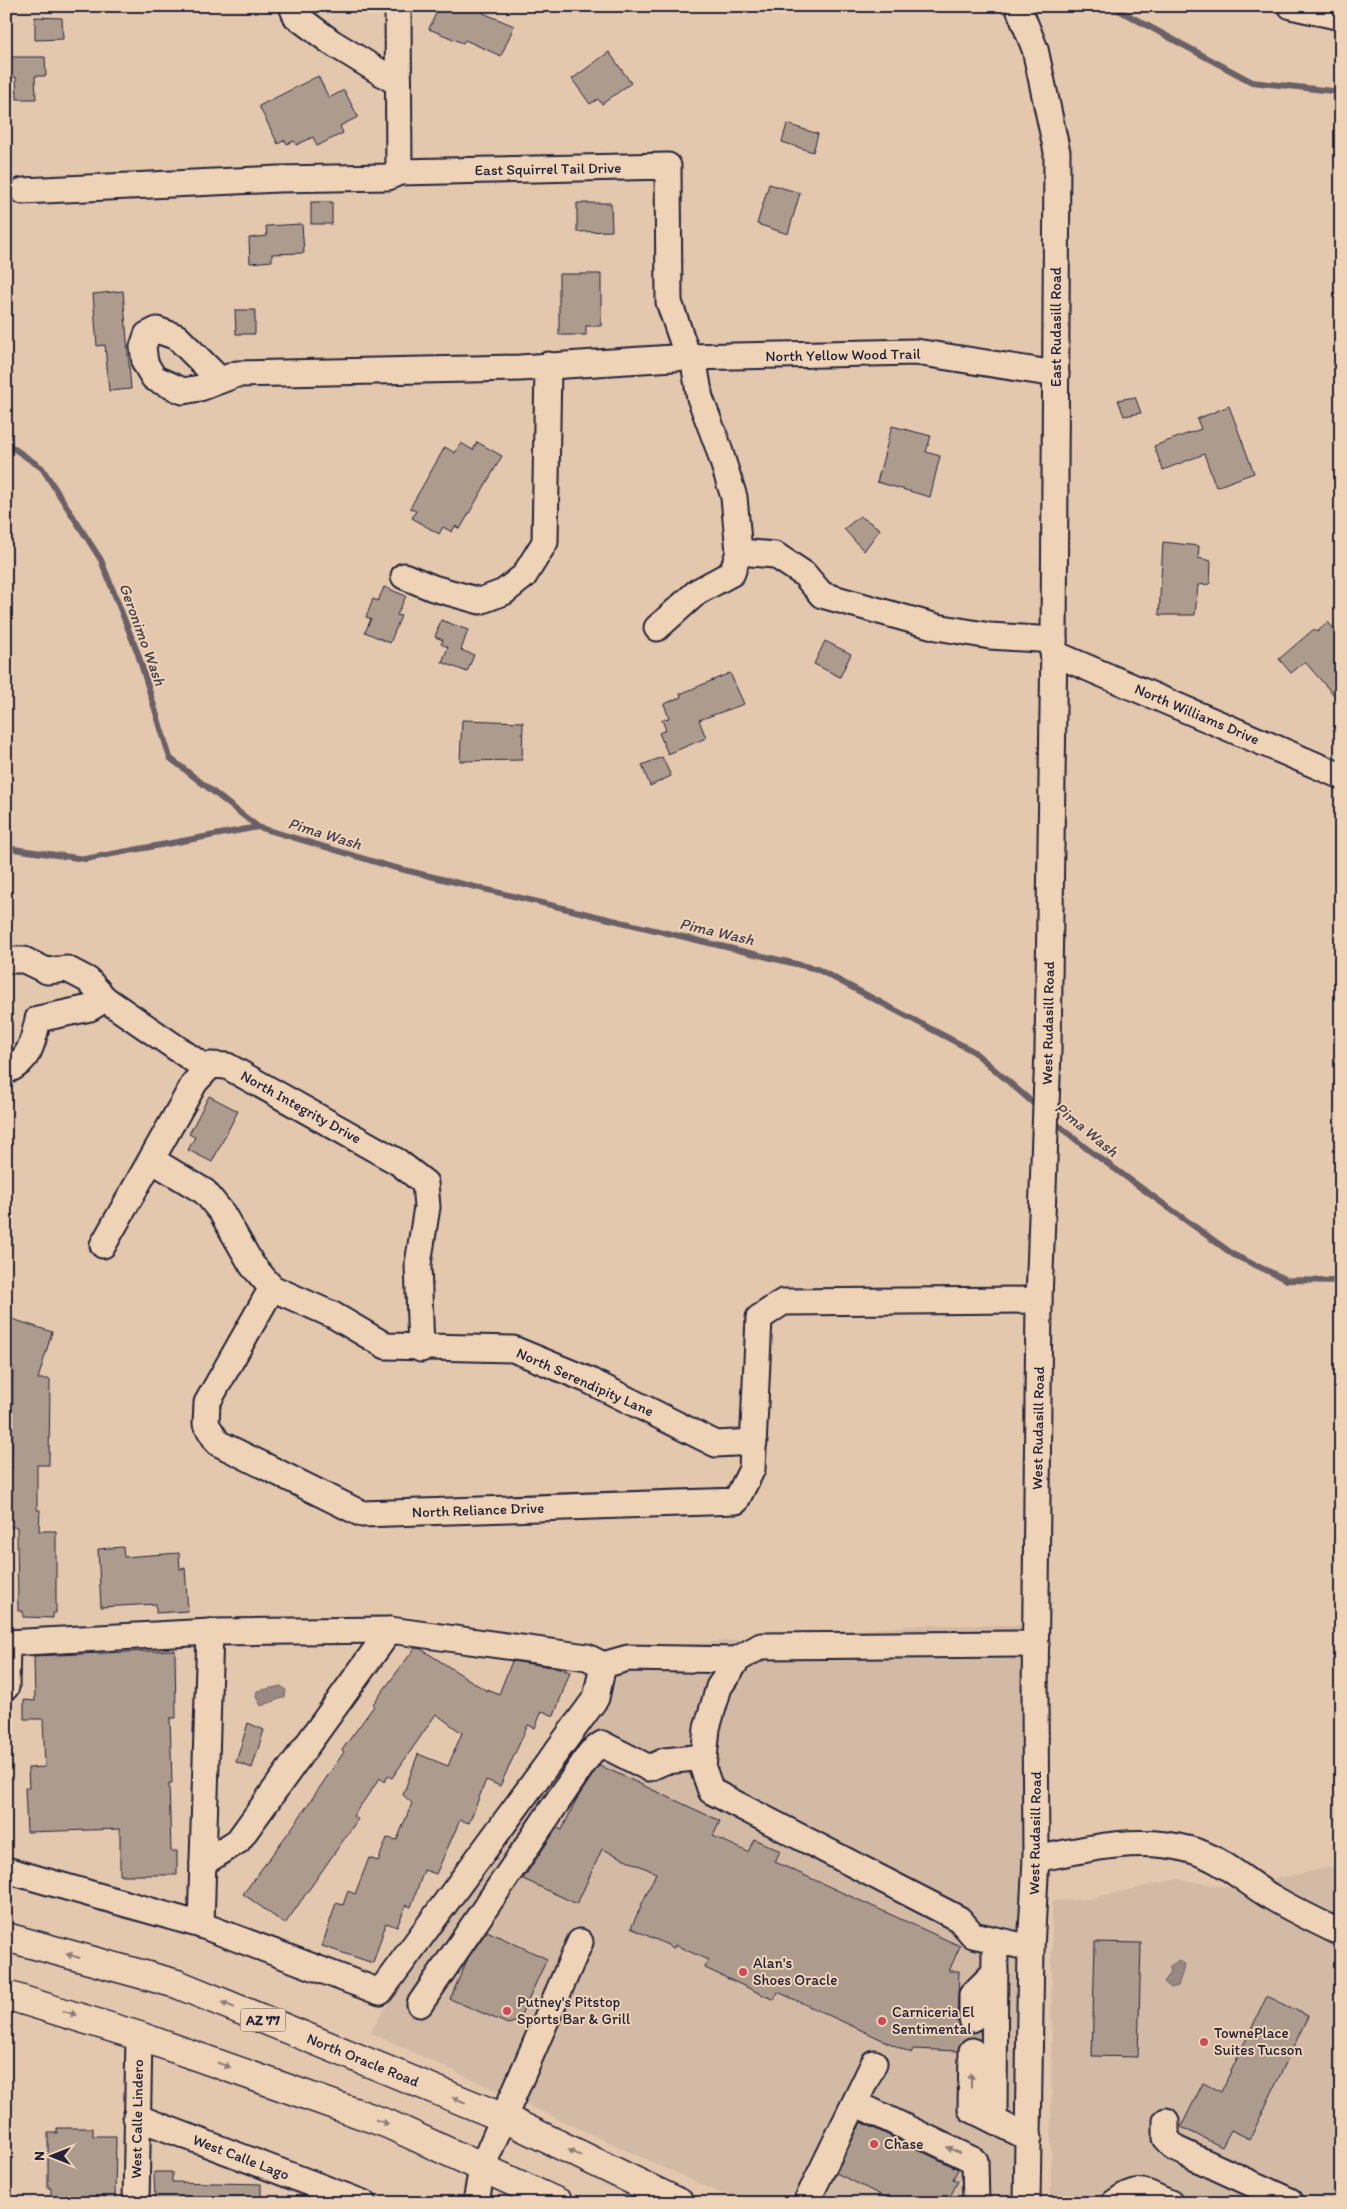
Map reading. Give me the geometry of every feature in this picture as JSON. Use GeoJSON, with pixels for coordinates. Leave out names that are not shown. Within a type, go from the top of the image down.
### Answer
{"type":"FeatureCollection","features":[{"type":"Feature","properties":{"kind":"highway","name":"North Oracle Road"},"geometry":{"type":"LineString","coordinates":[[6,1937],[177,1984],[504,2118],[680,2203]]}},
{"type":"Feature","properties":{"kind":"highway"},"geometry":{"type":"LineString","coordinates":[[6,1995],[139,2036],[388,2124],[559,2203]]}},
{"type":"Feature","properties":{"kind":"street"},"geometry":{"type":"LineString","coordinates":[[292,6],[296,16],[331,42],[398,83]]}},
{"type":"Feature","properties":{"kind":"street"},"geometry":{"type":"LineString","coordinates":[[24,191],[258,180],[388,177],[399,172],[398,6]]}},
{"type":"Feature","properties":{"kind":"street","name":"East Rudasill Road"},"geometry":{"type":"LineString","coordinates":[[1018,6],[1035,49],[1057,152],[1053,646]]}},
{"type":"Feature","properties":{"kind":"street"},"geometry":{"type":"LineString","coordinates":[[1291,6],[1341,17]]}},
{"type":"Feature","properties":{"kind":"street","name":"East Squirrel Tail Drive"},"geometry":{"type":"LineString","coordinates":[[399,172],[668,166],[669,302],[691,357]]}},
{"type":"Feature","properties":{"kind":"street","name":"North Yellow Wood Trail"},"geometry":{"type":"LineString","coordinates":[[220,380],[237,374],[302,371],[395,372],[520,368],[691,357],[916,352],[1056,374]]}},
{"type":"Feature","properties":{"kind":"street"},"geometry":{"type":"LineString","coordinates":[[657,628],[698,592],[732,573],[739,552],[734,497],[700,398],[691,357]]}},
{"type":"Feature","properties":{"kind":"street"},"geometry":{"type":"LineString","coordinates":[[404,576],[433,588],[480,601],[504,592],[524,576],[545,542],[548,365]]}},
{"type":"Feature","properties":{"kind":"street","name":"North Williams Drive"},"geometry":{"type":"LineString","coordinates":[[739,552],[775,555],[804,574],[822,595],[937,627],[1053,646],[1341,776]]}},
{"type":"Feature","properties":{"kind":"street","name":"West Rudasill Road"},"geometry":{"type":"LineString","coordinates":[[1027,2203],[1031,1948],[1036,1859],[1039,1300],[1048,1050],[1053,646]]}},
{"type":"Feature","properties":{"kind":"street"},"geometry":{"type":"LineString","coordinates":[[6,960],[24,960],[47,971],[67,970],[88,980],[106,999],[207,1069],[195,1082],[103,1245]]}},
{"type":"Feature","properties":{"kind":"street"},"geometry":{"type":"LineString","coordinates":[[6,1071],[14,1068],[32,1049],[38,1019],[90,1008],[106,999]]}},
{"type":"Feature","properties":{"kind":"street","name":"North Integrity Drive"},"geometry":{"type":"LineString","coordinates":[[207,1069],[211,1065],[227,1066],[398,1162],[425,1183],[427,1207],[418,1264],[421,1348]]}},
{"type":"Feature","properties":{"kind":"street","name":"North Serendipity Lane"},"geometry":{"type":"LineString","coordinates":[[152,1160],[205,1192],[222,1213],[252,1265],[272,1288],[333,1315],[386,1346],[513,1349],[588,1380],[716,1444],[754,1442]]}},
{"type":"Feature","properties":{"kind":"street","name":"North Reliance Drive"},"geometry":{"type":"LineString","coordinates":[[272,1288],[207,1403],[206,1424],[218,1443],[362,1514],[736,1502],[752,1469],[754,1442]]}},
{"type":"Feature","properties":{"kind":"street"},"geometry":{"type":"LineString","coordinates":[[754,1442],[759,1318],[783,1302],[1039,1300]]}},
{"type":"Feature","properties":{"kind":"street"},"geometry":{"type":"LineString","coordinates":[[6,1688],[7,1642],[210,1632],[390,1630],[587,1657],[603,1665],[628,1658],[738,1660]]}},
{"type":"Feature","properties":{"kind":"street"},"geometry":{"type":"LineString","coordinates":[[202,1863],[238,1841],[390,1630]]}},
{"type":"Feature","properties":{"kind":"street"},"geometry":{"type":"LineString","coordinates":[[200,1925],[210,1632]]}},
{"type":"Feature","properties":{"kind":"street"},"geometry":{"type":"LineString","coordinates":[[1031,1948],[973,1935],[959,1919],[711,1791],[703,1768],[707,1728],[719,1688],[738,1660],[761,1646],[1036,1644]]}},
{"type":"Feature","properties":{"kind":"street"},"geometry":{"type":"LineString","coordinates":[[6,1870],[200,1925],[380,1992],[596,1698],[603,1665]]}},
{"type":"Feature","properties":{"kind":"street"},"geometry":{"type":"LineString","coordinates":[[420,2004],[591,1752],[602,1744],[649,1768],[665,1761],[704,1757]]}},
{"type":"Feature","properties":{"kind":"street"},"geometry":{"type":"LineString","coordinates":[[1036,1859],[1095,1847],[1145,1843],[1188,1849],[1226,1864],[1271,1898],[1341,1933]]}},
{"type":"Feature","properties":{"kind":"street"},"geometry":{"type":"LineString","coordinates":[[994,2120],[995,1941]]}},
{"type":"Feature","properties":{"kind":"street"},"geometry":{"type":"LineString","coordinates":[[476,2203],[482,2167],[580,1942]]}},
{"type":"Feature","properties":{"kind":"street"},"geometry":{"type":"LineString","coordinates":[[972,2019],[972,1995],[995,1972]]}},
{"type":"Feature","properties":{"kind":"street","name":"West Calle Lindero"},"geometry":{"type":"LineString","coordinates":[[136,2203],[136,2117],[139,2036]]}},
{"type":"Feature","properties":{"kind":"street"},"geometry":{"type":"LineString","coordinates":[[972,2052],[971,2110],[1029,2138]]}},
{"type":"Feature","properties":{"kind":"street"},"geometry":{"type":"LineString","coordinates":[[806,2203],[874,2063]]}},
{"type":"Feature","properties":{"kind":"street"},"geometry":{"type":"LineString","coordinates":[[855,2103],[975,2161],[976,2203]]}},
{"type":"Feature","properties":{"kind":"street","name":"West Calle Lago"},"geometry":{"type":"LineString","coordinates":[[136,2117],[352,2201]]}},
{"type":"Feature","properties":{"kind":"street"},"geometry":{"type":"LineString","coordinates":[[1166,2120],[1166,2138],[1176,2149],[1290,2202]]}},
{"type":"Feature","properties":{"kind":"street"},"geometry":{"type":"LineString","coordinates":[[1114,2203],[1125,2194],[1140,2190],[1170,2203]]}},
{"type":"Feature","properties":{"kind":"shaded area"},"geometry":{"type":"Polygon","coordinates":[[[921,1625],[1027,1625],[1015,2176],[1011,2203],[741,2203],[371,2033],[378,2019],[638,1648],[921,1625]]]}},
{"type":"Feature","properties":{"kind":"shaded area"},"geometry":{"type":"Polygon","coordinates":[[[281,1686],[286,1690],[285,1697],[261,1706],[256,1697],[257,1691],[281,1686]]]}},
{"type":"Feature","properties":{"kind":"shaded area"},"geometry":{"type":"Polygon","coordinates":[[[1341,1865],[1341,2203],[1051,2203],[1052,1901],[1088,1899],[1177,1879],[1232,1888],[1341,1865]]]}},
{"type":"Feature","properties":{"kind":"shaded area"},"geometry":{"type":"Polygon","coordinates":[[[1178,1961],[1185,1964],[1178,1986],[1171,1988],[1164,1982],[1169,1975],[1170,1966],[1178,1961]]]}},
{"type":"Feature","properties":{"kind":"building"},"geometry":{"type":"Polygon","coordinates":[[[439,6],[486,6],[483,13],[514,26],[501,56],[465,40],[463,43],[429,29],[439,6]]]}},
{"type":"Feature","properties":{"kind":"building"},"geometry":{"type":"Polygon","coordinates":[[[35,17],[62,18],[63,39],[35,40],[35,17]]]}},
{"type":"Feature","properties":{"kind":"building"},"geometry":{"type":"Polygon","coordinates":[[[609,52],[631,83],[602,104],[598,99],[590,104],[572,79],[609,52]]]}},
{"type":"Feature","properties":{"kind":"building"},"geometry":{"type":"Polygon","coordinates":[[[6,57],[45,57],[46,76],[35,76],[36,99],[17,99],[16,77],[6,78],[6,57]]]}},
{"type":"Feature","properties":{"kind":"building"},"geometry":{"type":"Polygon","coordinates":[[[318,76],[329,98],[344,90],[358,117],[340,126],[343,133],[317,146],[313,137],[296,145],[294,141],[287,144],[285,140],[278,144],[259,106],[318,76]]]}},
{"type":"Feature","properties":{"kind":"building"},"geometry":{"type":"Polygon","coordinates":[[[787,124],[818,134],[813,152],[782,142],[787,124]]]}},
{"type":"Feature","properties":{"kind":"building"},"geometry":{"type":"Polygon","coordinates":[[[769,184],[800,193],[788,234],[757,224],[769,184]]]}},
{"type":"Feature","properties":{"kind":"building"},"geometry":{"type":"Polygon","coordinates":[[[311,202],[332,202],[332,224],[311,224],[311,202]]]}},
{"type":"Feature","properties":{"kind":"building"},"geometry":{"type":"Polygon","coordinates":[[[577,203],[611,203],[612,231],[577,232],[577,203]]]}},
{"type":"Feature","properties":{"kind":"building"},"geometry":{"type":"Polygon","coordinates":[[[302,224],[304,253],[272,254],[272,261],[250,263],[249,238],[267,236],[266,226],[302,224]]]}},
{"type":"Feature","properties":{"kind":"building"},"geometry":{"type":"Polygon","coordinates":[[[559,274],[601,274],[601,326],[586,326],[586,335],[559,335],[559,274]]]}},
{"type":"Feature","properties":{"kind":"building"},"geometry":{"type":"Polygon","coordinates":[[[123,291],[131,389],[109,391],[105,345],[97,346],[93,294],[123,291]]]}},
{"type":"Feature","properties":{"kind":"building"},"geometry":{"type":"Polygon","coordinates":[[[235,310],[255,310],[255,334],[236,334],[235,310]]]}},
{"type":"Feature","properties":{"kind":"building"},"geometry":{"type":"Polygon","coordinates":[[[1135,397],[1141,413],[1124,416],[1118,400],[1135,397]]]}},
{"type":"Feature","properties":{"kind":"building"},"geometry":{"type":"Polygon","coordinates":[[[1229,406],[1254,473],[1216,487],[1204,454],[1163,470],[1154,446],[1201,429],[1197,419],[1229,406]]]}},
{"type":"Feature","properties":{"kind":"building"},"geometry":{"type":"Polygon","coordinates":[[[892,426],[931,436],[926,452],[940,456],[930,497],[877,482],[892,426]]]}},
{"type":"Feature","properties":{"kind":"building"},"geometry":{"type":"Polygon","coordinates":[[[477,442],[502,456],[460,529],[455,526],[452,532],[443,527],[439,534],[412,518],[416,511],[410,508],[445,447],[455,453],[461,443],[473,450],[477,442]]]}},
{"type":"Feature","properties":{"kind":"building"},"geometry":{"type":"Polygon","coordinates":[[[860,516],[880,529],[864,551],[844,529],[860,516]]]}},
{"type":"Feature","properties":{"kind":"building"},"geometry":{"type":"Polygon","coordinates":[[[1163,542],[1199,546],[1198,558],[1211,561],[1210,584],[1198,585],[1195,615],[1159,615],[1163,542]]]}},
{"type":"Feature","properties":{"kind":"building"},"geometry":{"type":"Polygon","coordinates":[[[384,587],[406,596],[397,615],[401,616],[390,643],[365,632],[371,619],[366,617],[373,599],[378,601],[384,587]]]}},
{"type":"Feature","properties":{"kind":"building"},"geometry":{"type":"Polygon","coordinates":[[[441,620],[468,630],[461,650],[474,655],[467,672],[442,662],[448,647],[441,644],[443,640],[435,637],[441,620]]]}},
{"type":"Feature","properties":{"kind":"building"},"geometry":{"type":"Polygon","coordinates":[[[1328,622],[1341,637],[1341,703],[1305,662],[1291,673],[1279,659],[1314,629],[1317,632],[1328,622]]]}},
{"type":"Feature","properties":{"kind":"building"},"geometry":{"type":"Polygon","coordinates":[[[825,641],[851,654],[840,677],[814,664],[825,641]]]}},
{"type":"Feature","properties":{"kind":"building"},"geometry":{"type":"Polygon","coordinates":[[[730,673],[744,704],[699,720],[706,738],[668,754],[659,733],[666,730],[662,720],[669,718],[664,704],[681,697],[680,694],[730,673]]]}},
{"type":"Feature","properties":{"kind":"building"},"geometry":{"type":"Polygon","coordinates":[[[462,720],[523,722],[522,760],[460,761],[462,720]]]}},
{"type":"Feature","properties":{"kind":"building"},"geometry":{"type":"Polygon","coordinates":[[[662,757],[671,776],[650,786],[642,765],[662,757]]]}},
{"type":"Feature","properties":{"kind":"building"},"geometry":{"type":"Polygon","coordinates":[[[209,1096],[238,1111],[212,1162],[188,1150],[195,1137],[189,1134],[209,1096]]]}},
{"type":"Feature","properties":{"kind":"building"},"geometry":{"type":"Polygon","coordinates":[[[6,1317],[52,1332],[38,1379],[50,1379],[49,1465],[37,1465],[37,1510],[40,1510],[39,1531],[56,1531],[56,1613],[53,1613],[53,1618],[23,1617],[23,1611],[18,1611],[17,1527],[6,1527],[6,1468],[12,1468],[13,1365],[6,1363],[6,1317]]]}},
{"type":"Feature","properties":{"kind":"building"},"geometry":{"type":"Polygon","coordinates":[[[123,1547],[124,1557],[179,1553],[180,1569],[185,1568],[188,1611],[156,1613],[156,1604],[101,1607],[98,1549],[123,1547]]]}},
{"type":"Feature","properties":{"kind":"building"},"geometry":{"type":"Polygon","coordinates":[[[415,1648],[421,1649],[487,1691],[488,1689],[499,1694],[512,1661],[558,1668],[570,1672],[554,1716],[542,1711],[535,1728],[528,1725],[500,1786],[486,1780],[469,1823],[460,1820],[436,1874],[424,1870],[411,1907],[406,1905],[397,1927],[386,1923],[373,1963],[322,1946],[336,1903],[343,1905],[348,1891],[355,1894],[369,1858],[378,1861],[387,1838],[397,1840],[412,1803],[403,1795],[418,1754],[448,1766],[462,1733],[436,1714],[392,1778],[388,1776],[384,1782],[380,1778],[353,1816],[358,1819],[285,1924],[243,1894],[294,1825],[344,1752],[342,1750],[374,1706],[373,1704],[415,1648]]]}},
{"type":"Feature","properties":{"kind":"building"},"geometry":{"type":"Polygon","coordinates":[[[175,1650],[176,1718],[170,1718],[172,1783],[169,1783],[171,1851],[177,1851],[177,1875],[120,1875],[120,1829],[27,1832],[25,1788],[29,1788],[28,1768],[45,1767],[43,1719],[24,1719],[24,1700],[35,1701],[34,1656],[175,1650]]]}},
{"type":"Feature","properties":{"kind":"building"},"geometry":{"type":"Polygon","coordinates":[[[248,1723],[264,1730],[252,1768],[236,1762],[248,1723]]]}},
{"type":"Feature","properties":{"kind":"building"},"geometry":{"type":"Polygon","coordinates":[[[599,1765],[720,1821],[713,1836],[748,1852],[754,1839],[780,1851],[775,1862],[960,1946],[949,1971],[959,1971],[957,2019],[960,2027],[965,2032],[980,2031],[980,2039],[973,2037],[965,2038],[960,2043],[958,2051],[913,2049],[911,2053],[778,1992],[774,2000],[705,1968],[708,1960],[675,1945],[674,1948],[631,1928],[656,1873],[602,1849],[577,1904],[523,1879],[557,1828],[562,1830],[575,1802],[599,1765]]]}},
{"type":"Feature","properties":{"kind":"building"},"geometry":{"type":"Polygon","coordinates":[[[487,1931],[547,1959],[518,2021],[508,2024],[450,1999],[468,1958],[487,1931]]]}},
{"type":"Feature","properties":{"kind":"building"},"geometry":{"type":"Polygon","coordinates":[[[1095,1942],[1141,1943],[1138,2057],[1092,2056],[1095,1942]]]}},
{"type":"Feature","properties":{"kind":"building"},"geometry":{"type":"Polygon","coordinates":[[[1267,1996],[1308,2016],[1250,2139],[1231,2130],[1222,2147],[1181,2127],[1203,2083],[1221,2092],[1267,1996]]]}},
{"type":"Feature","properties":{"kind":"building","name":"Chase"},"geometry":{"type":"Polygon","coordinates":[[[861,2122],[958,2169],[953,2179],[958,2181],[947,2203],[897,2203],[836,2173],[861,2122]]]}},
{"type":"Feature","properties":{"kind":"building"},"geometry":{"type":"Polygon","coordinates":[[[57,2128],[93,2128],[93,2136],[116,2136],[115,2203],[51,2203],[51,2188],[48,2188],[48,2133],[57,2133],[57,2128]]]}},
{"type":"Feature","properties":{"kind":"building"},"geometry":{"type":"Polygon","coordinates":[[[154,2172],[172,2172],[172,2182],[261,2184],[261,2203],[155,2203],[154,2172]]]}},
{"type":"Feature","properties":{"kind":"waterway"},"geometry":{"type":"LineString","coordinates":[[1111,6],[1252,82],[1341,92]]}},
{"type":"Feature","properties":{"kind":"waterway","name":"Geronimo Wash"},"geometry":{"type":"LineString","coordinates":[[6,443],[42,468],[101,560],[138,654],[170,758],[258,827]]}},
{"type":"Feature","properties":{"kind":"waterway","name":"Pima Wash"},"geometry":{"type":"LineString","coordinates":[[6,848],[85,859],[258,827],[392,867],[817,969],[973,1051],[1039,1108]]}},
{"type":"Feature","properties":{"kind":"waterway","name":"Pima Wash"},"geometry":{"type":"LineString","coordinates":[[1052,1120],[1086,1148],[1234,1255],[1287,1280],[1341,1281]]}},
{"type":"Feature","properties":{"kind":"tunnel"},"geometry":{"type":"LineString","coordinates":[[972,2019],[972,2051]]}},
{"type":"Feature","properties":{"kind":"place","name":"Alan's Shoes Oracle"},"geometry":{"type":"Point","coordinates":[743,1972]}},
{"type":"Feature","properties":{"kind":"place","name":"Putney's Pitstop Sports Bar & Grill"},"geometry":{"type":"Point","coordinates":[507,2011]}},
{"type":"Feature","properties":{"kind":"place","name":"Carniceria El Sentimental"},"geometry":{"type":"Point","coordinates":[882,2021]}},
{"type":"Feature","properties":{"kind":"place","name":"TownePlace Suites Tucson"},"geometry":{"type":"Point","coordinates":[1204,2042]}},
{"type":"Feature","properties":{"kind":"place","name":"Chase"},"geometry":{"type":"Point","coordinates":[874,2144]}}]}
